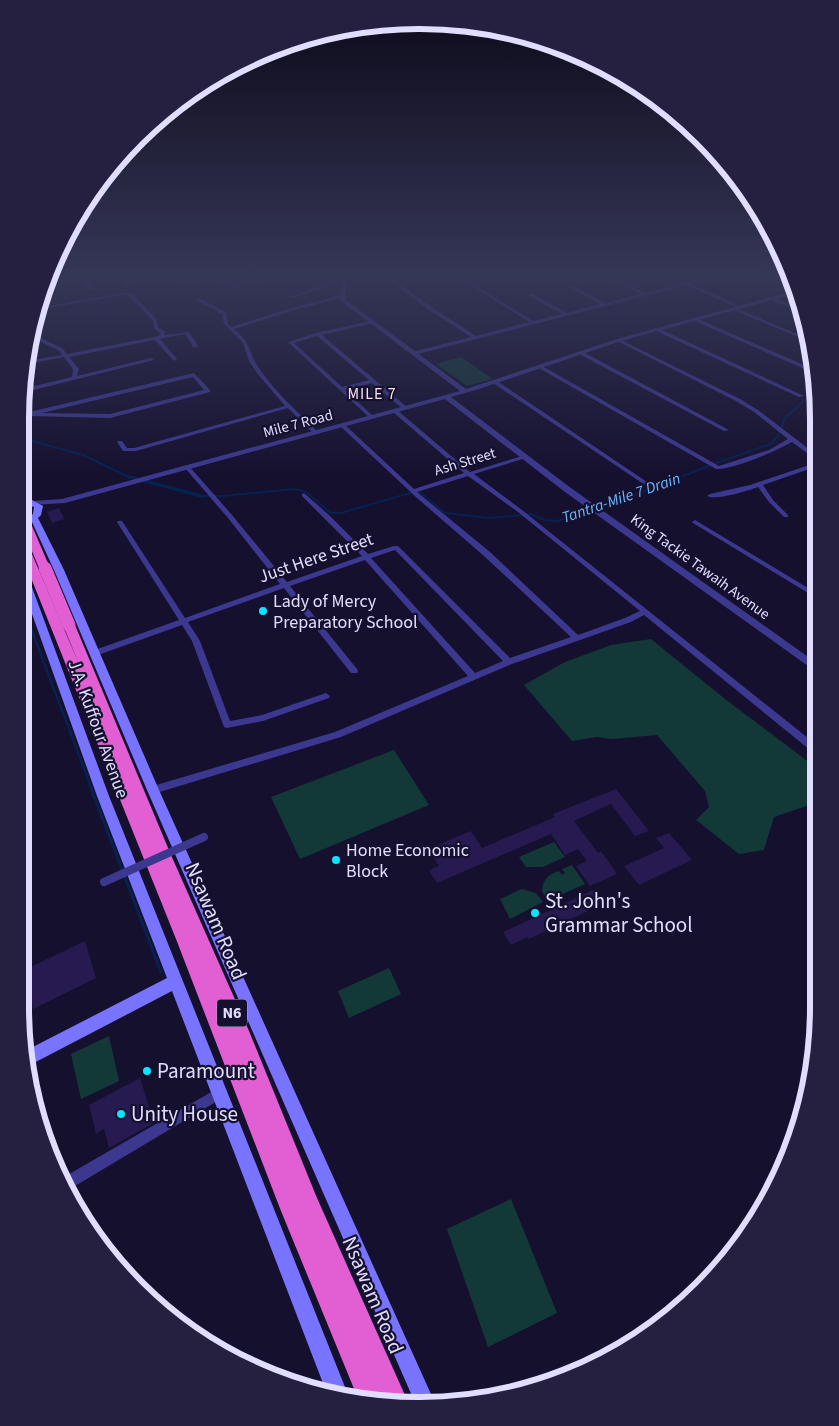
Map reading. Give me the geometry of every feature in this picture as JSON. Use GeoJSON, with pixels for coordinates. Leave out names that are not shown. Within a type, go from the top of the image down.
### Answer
{"type":"FeatureCollection","features":[{"type":"Feature","properties":{"kind":"highway","name":"Nsawam Road"},"geometry":{"type":"LineString","coordinates":[[29,517],[63,627],[292,1211],[368,1394]]}},
{"type":"Feature","properties":{"kind":"highway","name":"Nsawam Road"},"geometry":{"type":"LineString","coordinates":[[29,557],[63,627],[163,855],[242,1038],[309,1205],[392,1396]]}},
{"type":"Feature","properties":{"kind":"main road"},"geometry":{"type":"LineString","coordinates":[[29,502],[39,506],[29,517],[59,570],[153,790],[422,1397]]}},
{"type":"Feature","properties":{"kind":"main road","name":"J.A. Kuffour Avenue"},"geometry":{"type":"LineString","coordinates":[[29,593],[143,900],[336,1388]]}},
{"type":"Feature","properties":{"kind":"main road"},"geometry":{"type":"LineString","coordinates":[[32,1056],[176,981]]}},
{"type":"Feature","properties":{"kind":"street"},"geometry":{"type":"LineString","coordinates":[[50,344],[56,346],[75,366],[74,378]]}},
{"type":"Feature","properties":{"kind":"street"},"geometry":{"type":"LineString","coordinates":[[33,362],[128,344]]}},
{"type":"Feature","properties":{"kind":"street"},"geometry":{"type":"LineString","coordinates":[[163,344],[174,359]]}},
{"type":"Feature","properties":{"kind":"street"},"geometry":{"type":"LineString","coordinates":[[245,344],[249,356],[260,373],[315,432]]}},
{"type":"Feature","properties":{"kind":"street"},"geometry":{"type":"LineString","coordinates":[[292,344],[371,417]]}},
{"type":"Feature","properties":{"kind":"street"},"geometry":{"type":"LineString","coordinates":[[329,344],[405,408]]}},
{"type":"Feature","properties":{"kind":"street"},"geometry":{"type":"LineString","coordinates":[[401,344],[464,391]]}},
{"type":"Feature","properties":{"kind":"street"},"geometry":{"type":"LineString","coordinates":[[414,353],[449,344]]}},
{"type":"Feature","properties":{"kind":"street","name":"Mile 7 Road"},"geometry":{"type":"LineString","coordinates":[[62,501],[395,411],[495,382],[609,344]]}},
{"type":"Feature","properties":{"kind":"street"},"geometry":{"type":"LineString","coordinates":[[626,344],[738,400],[810,453]]}},
{"type":"Feature","properties":{"kind":"street"},"geometry":{"type":"LineString","coordinates":[[687,344],[801,396]]}},
{"type":"Feature","properties":{"kind":"street"},"geometry":{"type":"LineString","coordinates":[[751,344],[807,368]]}},
{"type":"Feature","properties":{"kind":"street"},"geometry":{"type":"LineString","coordinates":[[581,353],[726,430]]}},
{"type":"Feature","properties":{"kind":"street"},"geometry":{"type":"LineString","coordinates":[[30,388],[151,360]]}},
{"type":"Feature","properties":{"kind":"street"},"geometry":{"type":"LineString","coordinates":[[540,367],[718,468],[771,451],[792,439]]}},
{"type":"Feature","properties":{"kind":"street"},"geometry":{"type":"LineString","coordinates":[[194,375],[208,391],[110,416],[29,414],[194,375]]}},
{"type":"Feature","properties":{"kind":"street"},"geometry":{"type":"LineString","coordinates":[[341,389],[374,381]]}},
{"type":"Feature","properties":{"kind":"street"},"geometry":{"type":"LineString","coordinates":[[495,382],[650,486]]}},
{"type":"Feature","properties":{"kind":"street","name":"King Tackie Tawaih Avenue"},"geometry":{"type":"LineString","coordinates":[[447,396],[524,457],[593,508],[810,663]]}},
{"type":"Feature","properties":{"kind":"street"},"geometry":{"type":"LineString","coordinates":[[120,442],[125,450],[134,450],[290,406]]}},
{"type":"Feature","properties":{"kind":"street"},"geometry":{"type":"LineString","coordinates":[[395,411],[469,474],[528,517],[810,745]]}},
{"type":"Feature","properties":{"kind":"street"},"geometry":{"type":"LineString","coordinates":[[342,425],[416,493],[487,554],[576,638]]}},
{"type":"Feature","properties":{"kind":"street","name":"Ash Street"},"geometry":{"type":"LineString","coordinates":[[416,493],[524,457]]}},
{"type":"Feature","properties":{"kind":"street"},"geometry":{"type":"LineString","coordinates":[[187,467],[238,524],[354,672]]}},
{"type":"Feature","properties":{"kind":"street"},"geometry":{"type":"LineString","coordinates":[[710,496],[735,493],[760,486],[775,478],[810,467]]}},
{"type":"Feature","properties":{"kind":"street"},"geometry":{"type":"LineString","coordinates":[[760,486],[771,502],[786,516]]}},
{"type":"Feature","properties":{"kind":"street"},"geometry":{"type":"LineString","coordinates":[[304,495],[326,515],[473,676]]}},
{"type":"Feature","properties":{"kind":"street"},"geometry":{"type":"LineString","coordinates":[[29,502],[62,501]]}},
{"type":"Feature","properties":{"kind":"street"},"geometry":{"type":"LineString","coordinates":[[29,517],[62,501]]}},
{"type":"Feature","properties":{"kind":"street"},"geometry":{"type":"LineString","coordinates":[[120,522],[196,641],[227,725],[263,718],[326,696]]}},
{"type":"Feature","properties":{"kind":"street"},"geometry":{"type":"LineString","coordinates":[[695,522],[808,591]]}},
{"type":"Feature","properties":{"kind":"street","name":"Just Here Street"},"geometry":{"type":"LineString","coordinates":[[95,653],[284,585],[365,557],[398,548],[509,662]]}},
{"type":"Feature","properties":{"kind":"street"},"geometry":{"type":"LineString","coordinates":[[153,790],[338,735],[473,676],[628,620],[645,612]]}},
{"type":"Feature","properties":{"kind":"street"},"geometry":{"type":"LineString","coordinates":[[104,882],[204,836]]}},
{"type":"Feature","properties":{"kind":"street"},"geometry":{"type":"LineString","coordinates":[[70,1181],[220,1093]]}},
{"type":"Feature","properties":{"kind":"green space"},"geometry":{"type":"Polygon","coordinates":[[[461,357],[493,379],[467,386],[436,364],[461,357]]]}},
{"type":"Feature","properties":{"kind":"green space"},"geometry":{"type":"Polygon","coordinates":[[[651,639],[725,699],[810,763],[810,805],[774,817],[764,850],[739,854],[696,820],[709,807],[705,791],[657,735],[612,739],[597,737],[572,741],[524,685],[565,662],[611,645],[651,639]]]}},
{"type":"Feature","properties":{"kind":"green space"},"geometry":{"type":"Polygon","coordinates":[[[394,750],[429,805],[300,859],[271,797],[394,750]]]}},
{"type":"Feature","properties":{"kind":"green space"},"geometry":{"type":"Polygon","coordinates":[[[554,842],[565,857],[543,867],[526,867],[519,857],[554,842]]]}},
{"type":"Feature","properties":{"kind":"green space"},"geometry":{"type":"Polygon","coordinates":[[[572,865],[585,884],[547,901],[542,891],[545,881],[549,876],[559,871],[562,875],[565,873],[562,869],[572,865]]]}},
{"type":"Feature","properties":{"kind":"green space"},"geometry":{"type":"Polygon","coordinates":[[[522,889],[536,893],[543,902],[510,919],[500,899],[522,889]]]}},
{"type":"Feature","properties":{"kind":"green space"},"geometry":{"type":"Polygon","coordinates":[[[389,968],[401,994],[349,1018],[338,991],[389,968]]]}},
{"type":"Feature","properties":{"kind":"green space"},"geometry":{"type":"Polygon","coordinates":[[[109,1036],[119,1081],[81,1099],[71,1054],[109,1036]]]}},
{"type":"Feature","properties":{"kind":"green space"},"geometry":{"type":"Polygon","coordinates":[[[511,1199],[557,1313],[488,1347],[447,1229],[511,1199]]]}},
{"type":"Feature","properties":{"kind":"building"},"geometry":{"type":"Polygon","coordinates":[[[59,508],[64,519],[52,523],[47,512],[59,508]]]}},
{"type":"Feature","properties":{"kind":"building"},"geometry":{"type":"Polygon","coordinates":[[[616,789],[649,831],[635,836],[611,804],[574,821],[598,853],[601,851],[617,874],[590,886],[576,866],[587,861],[578,849],[565,855],[551,834],[437,883],[429,870],[439,866],[428,849],[471,831],[482,848],[555,817],[553,814],[616,789]]]}},
{"type":"Feature","properties":{"kind":"building"},"geometry":{"type":"Polygon","coordinates":[[[669,833],[692,860],[639,885],[624,866],[664,848],[656,838],[669,833]]]}},
{"type":"Feature","properties":{"kind":"building"},"geometry":{"type":"Polygon","coordinates":[[[593,890],[601,902],[586,909],[588,911],[529,939],[527,937],[511,945],[503,932],[593,890]]]}},
{"type":"Feature","properties":{"kind":"building"},"geometry":{"type":"Polygon","coordinates":[[[85,941],[96,978],[33,1009],[29,992],[29,968],[85,941]]]}},
{"type":"Feature","properties":{"kind":"building","name":"Unity House"},"geometry":{"type":"Polygon","coordinates":[[[140,1078],[154,1123],[109,1148],[104,1129],[96,1134],[89,1105],[140,1078]]]}},
{"type":"Feature","properties":{"kind":"waterway","name":"Tantra-Mile 7 Drain"},"geometry":{"type":"LineString","coordinates":[[800,404],[809,398]]}},
{"type":"Feature","properties":{"kind":"waterway","name":"Tantra-Mile 7 Drain"},"geometry":{"type":"LineString","coordinates":[[599,509],[719,462],[771,444],[779,435],[785,418],[802,403]]}},
{"type":"Feature","properties":{"kind":"waterway"},"geometry":{"type":"LineString","coordinates":[[29,440],[83,455],[129,477]]}},
{"type":"Feature","properties":{"kind":"waterway"},"geometry":{"type":"LineString","coordinates":[[129,477],[202,496]]}},
{"type":"Feature","properties":{"kind":"waterway","name":"Tantra-Mile 7 Drain"},"geometry":{"type":"LineString","coordinates":[[202,496],[223,496],[295,489],[306,492],[331,513],[341,513],[410,493],[421,493],[445,513],[490,518],[531,514],[544,520],[557,521],[594,511]]}},
{"type":"Feature","properties":{"kind":"waterway"},"geometry":{"type":"LineString","coordinates":[[29,623],[90,784]]}},
{"type":"Feature","properties":{"kind":"waterway"},"geometry":{"type":"LineString","coordinates":[[89,783],[161,972]]}},
{"type":"Feature","properties":{"kind":"place","name":"Lady of Mercy Preparatory School"},"geometry":{"type":"Point","coordinates":[263,611]}},
{"type":"Feature","properties":{"kind":"place","name":"Home Economic Block"},"geometry":{"type":"Point","coordinates":[336,860]}},
{"type":"Feature","properties":{"kind":"place","name":"St. John's Grammar School"},"geometry":{"type":"Point","coordinates":[535,913]}},
{"type":"Feature","properties":{"kind":"place","name":"Paramount"},"geometry":{"type":"Point","coordinates":[147,1071]}},
{"type":"Feature","properties":{"kind":"place","name":"Unity House"},"geometry":{"type":"Point","coordinates":[121,1114]}},
{"type":"Feature","properties":{"kind":"district","name":"MILE 7"},"geometry":{"type":"Point","coordinates":[372,394]}}]}
